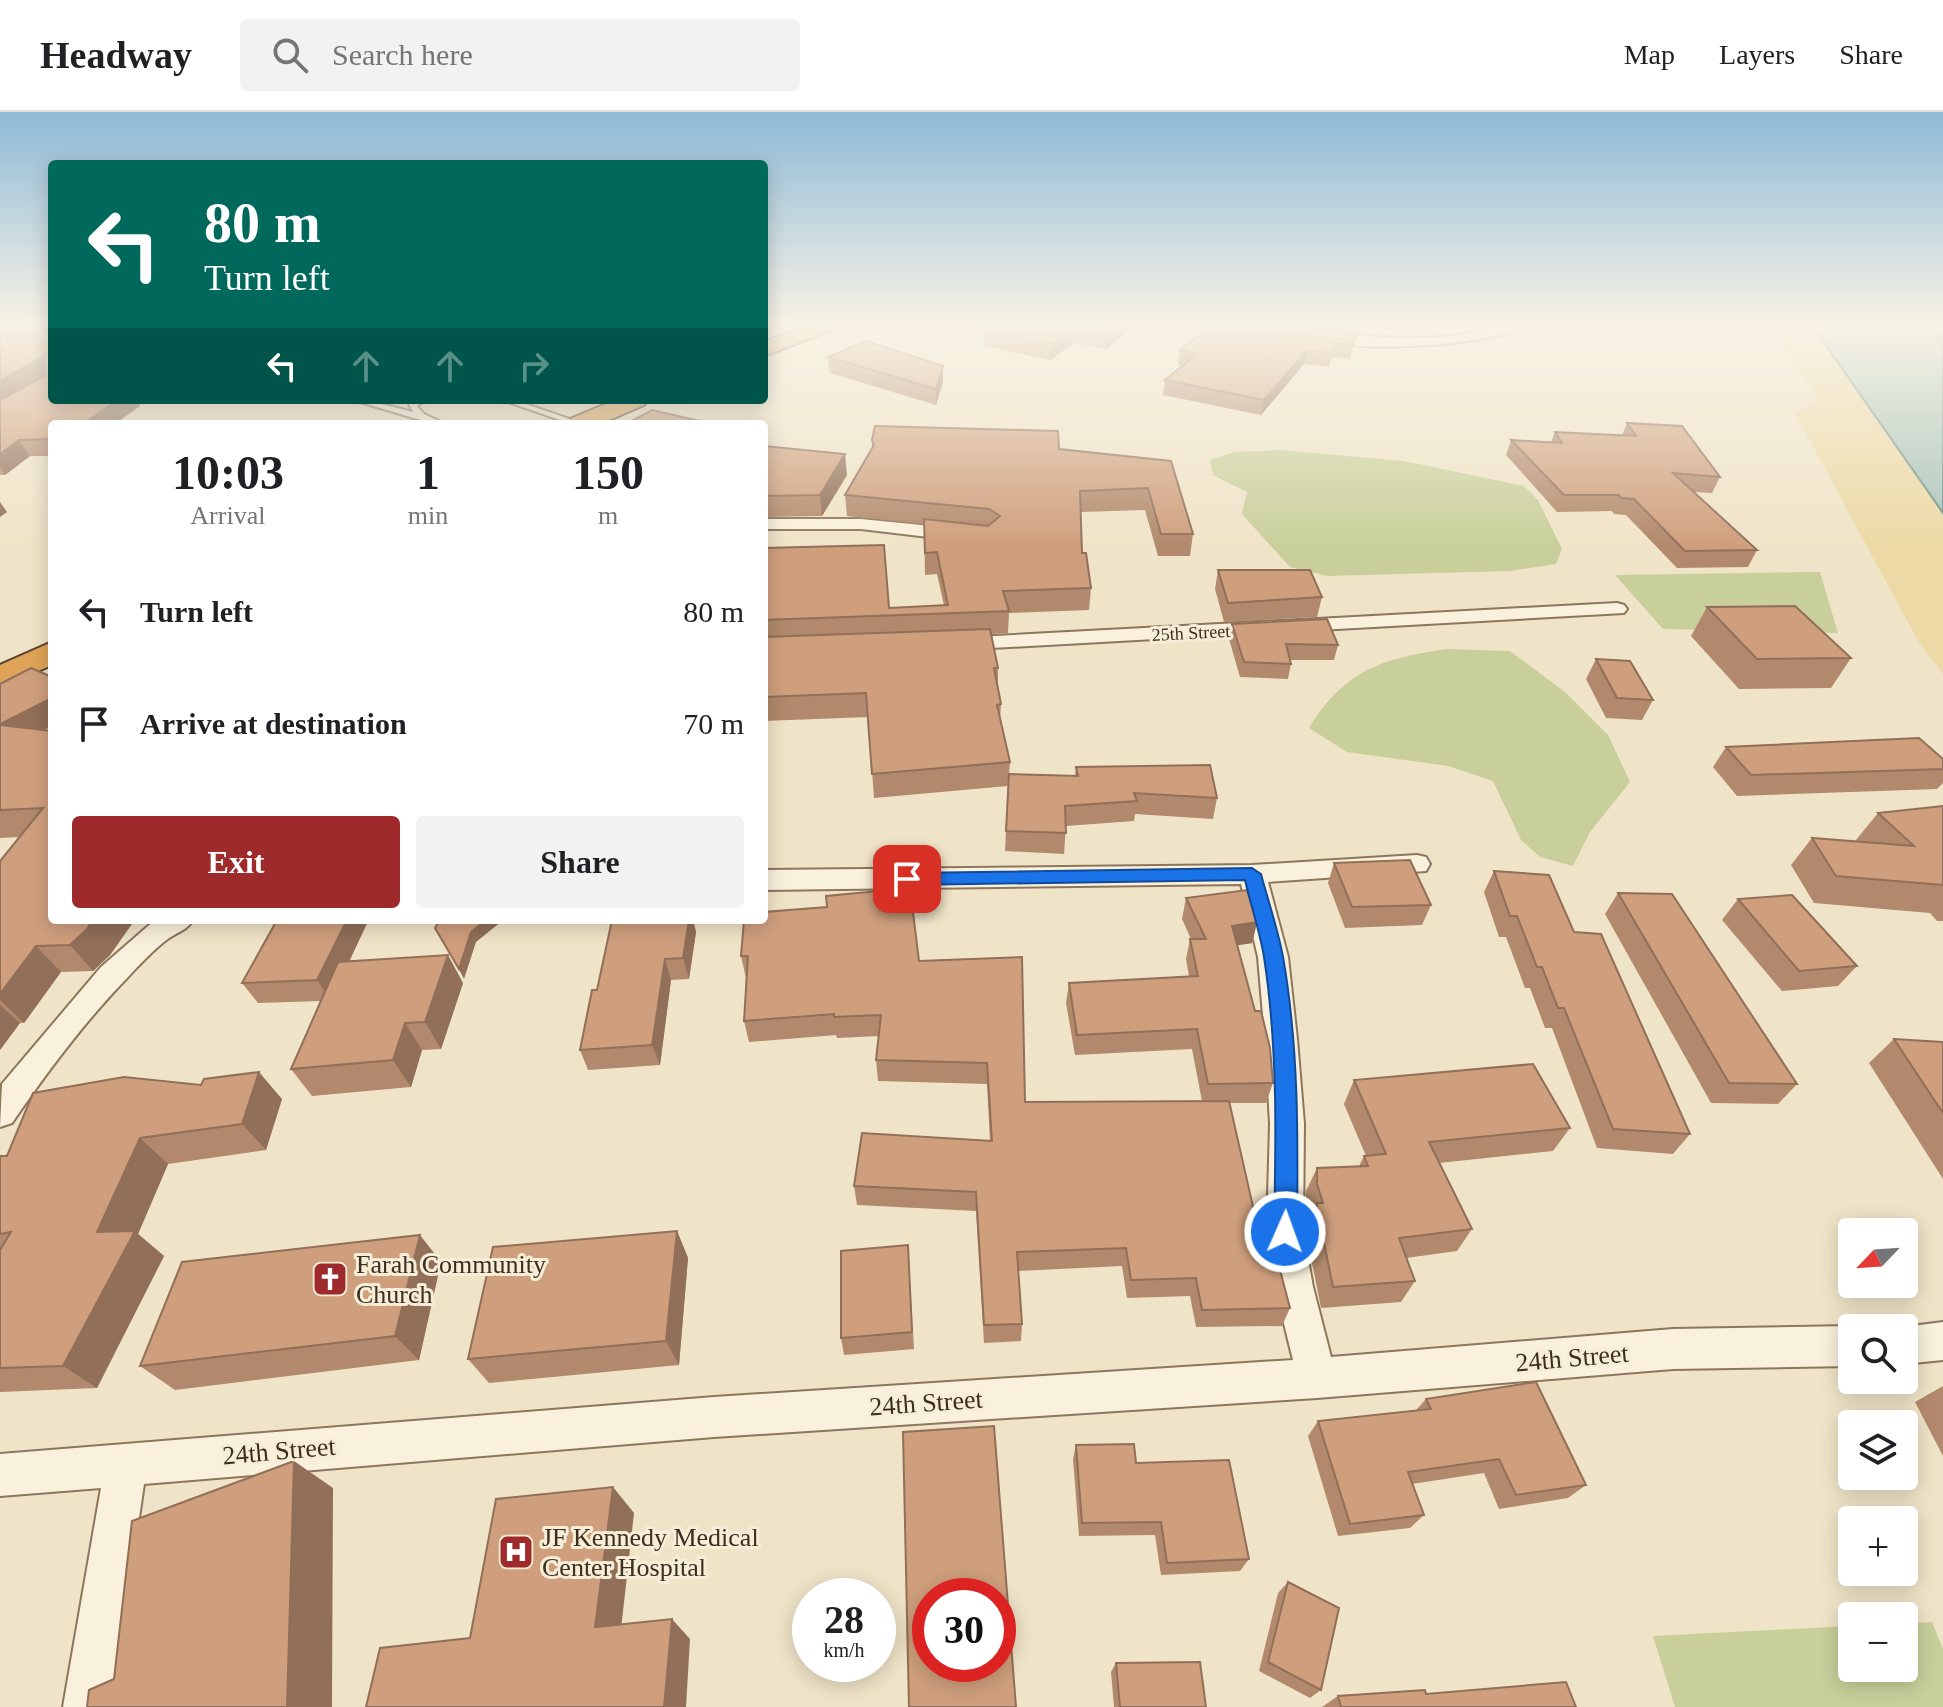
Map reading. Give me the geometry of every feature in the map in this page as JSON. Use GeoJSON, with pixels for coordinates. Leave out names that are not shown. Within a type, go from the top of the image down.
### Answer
{"type":"FeatureCollection","features":[{"type":"Feature","properties":{"kind":"highway"},"geometry":{"type":"LineString","coordinates":[[588,420],[626,404]]}},
{"type":"Feature","properties":{"kind":"highway"},"geometry":{"type":"LineString","coordinates":[[0,678],[48,654]]}},
{"type":"Feature","properties":{"kind":"street"},"geometry":{"type":"LineString","coordinates":[[768,524],[833,517],[988,539]]}},
{"type":"Feature","properties":{"kind":"street","name":"25th Street"},"geometry":{"type":"LineString","coordinates":[[935,645],[1617,609]]}},
{"type":"Feature","properties":{"kind":"street"},"geometry":{"type":"LineString","coordinates":[[768,880],[1252,874],[1417,864]]}},
{"type":"Feature","properties":{"kind":"street"},"geometry":{"type":"LineString","coordinates":[[1252,874],[1273,957],[1281,1039],[1287,1124],[1285,1232],[1294,1287],[1317,1378]]}},
{"type":"Feature","properties":{"kind":"street"},"geometry":{"type":"LineString","coordinates":[[0,1113],[25,1077],[129,956],[166,924]]}},
{"type":"Feature","properties":{"kind":"street"},"geometry":{"type":"LineString","coordinates":[[1918,1343],[1943,1341]]}},
{"type":"Feature","properties":{"kind":"street","name":"24th Street"},"geometry":{"type":"LineString","coordinates":[[0,1475],[714,1417],[1317,1378],[1673,1349],[1838,1346]]}},
{"type":"Feature","properties":{"kind":"street"},"geometry":{"type":"LineString","coordinates":[[87,1707],[126,1464]]}},
{"type":"Feature","properties":{"kind":"lane"},"geometry":{"type":"LineString","coordinates":[[373,404],[431,420]]}},
{"type":"Feature","properties":{"kind":"lane"},"geometry":{"type":"LineString","coordinates":[[415,404],[412,406],[421,416]]}},
{"type":"Feature","properties":{"kind":"lane"},"geometry":{"type":"LineString","coordinates":[[518,404],[567,420]]}},
{"type":"Feature","properties":{"kind":"green space"},"geometry":{"type":"Polygon","coordinates":[[[1281,450],[1404,461],[1524,486],[1538,500],[1562,549],[1556,564],[1510,571],[1327,576],[1290,567],[1242,514],[1247,492],[1213,475],[1210,460],[1234,452],[1281,450]]]}},
{"type":"Feature","properties":{"kind":"green space"},"geometry":{"type":"Polygon","coordinates":[[[1820,572],[1838,633],[1663,629],[1615,575],[1820,572]]]}},
{"type":"Feature","properties":{"kind":"green space"},"geometry":{"type":"Polygon","coordinates":[[[1446,649],[1510,651],[1565,692],[1608,735],[1630,782],[1590,832],[1573,866],[1540,857],[1521,840],[1493,781],[1448,766],[1347,752],[1309,728],[1336,693],[1367,670],[1402,657],[1446,649]]]}},
{"type":"Feature","properties":{"kind":"green space"},"geometry":{"type":"Polygon","coordinates":[[[1932,1622],[1943,1649],[1943,1707],[1675,1707],[1653,1636],[1838,1627],[1838,1682],[1918,1682],[1918,1623],[1932,1622]]]}},
{"type":"Feature","properties":{"kind":"sand"},"geometry":{"type":"Polygon","coordinates":[[[1863,398],[1943,513],[1943,674],[1917,639],[1795,413],[1818,400],[1863,398]]]}},
{"type":"Feature","properties":{"kind":"water"},"geometry":{"type":"Polygon","coordinates":[[[1863,398],[1943,398],[1943,513],[1863,398]]]}},
{"type":"Feature","properties":{"kind":"building"},"geometry":{"type":"Polygon","coordinates":[[[48,398],[48,404],[112,404],[89,420],[48,420],[48,439],[19,440],[0,454],[0,400],[48,398]]]}},
{"type":"Feature","properties":{"kind":"building"},"geometry":{"type":"Polygon","coordinates":[[[652,410],[696,420],[633,420],[652,410]]]}},
{"type":"Feature","properties":{"kind":"building"},"geometry":{"type":"Polygon","coordinates":[[[1627,423],[1682,426],[1720,477],[1673,473],[1757,550],[1685,551],[1634,499],[1619,495],[1564,495],[1511,440],[1562,443],[1555,432],[1636,436],[1627,423]]]}},
{"type":"Feature","properties":{"kind":"building"},"geometry":{"type":"Polygon","coordinates":[[[875,426],[1058,431],[1059,449],[1171,461],[1193,534],[1161,534],[1148,488],[1080,491],[1082,553],[1086,553],[1091,588],[1003,591],[1009,611],[768,620],[768,548],[884,545],[889,608],[948,605],[937,552],[925,553],[924,519],[988,526],[1000,516],[989,509],[845,495],[874,445],[875,426]]]}},
{"type":"Feature","properties":{"kind":"building"},"geometry":{"type":"Polygon","coordinates":[[[768,446],[845,454],[820,495],[768,496],[768,446]]]}},
{"type":"Feature","properties":{"kind":"building"},"geometry":{"type":"Polygon","coordinates":[[[1218,570],[1310,570],[1322,597],[1228,603],[1218,570]]]}},
{"type":"Feature","properties":{"kind":"building"},"geometry":{"type":"Polygon","coordinates":[[[1795,606],[1851,658],[1757,659],[1707,607],[1795,606]]]}},
{"type":"Feature","properties":{"kind":"building"},"geometry":{"type":"Polygon","coordinates":[[[1327,619],[1338,645],[1286,644],[1291,664],[1244,662],[1232,624],[1327,619]]]}},
{"type":"Feature","properties":{"kind":"building"},"geometry":{"type":"Polygon","coordinates":[[[990,629],[998,668],[994,668],[1001,704],[997,705],[1010,762],[872,774],[866,693],[768,697],[768,637],[990,629]]]}},
{"type":"Feature","properties":{"kind":"building"},"geometry":{"type":"Polygon","coordinates":[[[1596,659],[1630,661],[1653,700],[1617,698],[1596,659]]]}},
{"type":"Feature","properties":{"kind":"building"},"geometry":{"type":"Polygon","coordinates":[[[31,668],[48,675],[48,700],[0,724],[0,684],[31,668]]]}},
{"type":"Feature","properties":{"kind":"building"},"geometry":{"type":"Polygon","coordinates":[[[0,725],[48,731],[48,924],[90,924],[70,945],[36,946],[0,994],[0,861],[43,808],[0,810],[0,725]]]}},
{"type":"Feature","properties":{"kind":"building"},"geometry":{"type":"Polygon","coordinates":[[[1919,738],[1943,759],[1943,769],[1751,775],[1726,747],[1919,738]]]}},
{"type":"Feature","properties":{"kind":"building"},"geometry":{"type":"Polygon","coordinates":[[[1210,765],[1217,798],[1134,793],[1137,801],[1065,806],[1066,833],[1006,831],[1009,774],[1078,776],[1076,767],[1210,765]]]}},
{"type":"Feature","properties":{"kind":"building"},"geometry":{"type":"Polygon","coordinates":[[[1943,806],[1943,885],[1836,876],[1812,838],[1914,846],[1878,813],[1943,806]]]}},
{"type":"Feature","properties":{"kind":"building"},"geometry":{"type":"Polygon","coordinates":[[[1410,860],[1431,905],[1352,907],[1334,863],[1410,860]]]}},
{"type":"Feature","properties":{"kind":"building"},"geometry":{"type":"Polygon","coordinates":[[[1494,871],[1549,875],[1574,932],[1601,934],[1690,1134],[1613,1129],[1564,1008],[1558,1008],[1542,967],[1537,967],[1517,916],[1510,916],[1494,871]]]}},
{"type":"Feature","properties":{"kind":"building"},"geometry":{"type":"Polygon","coordinates":[[[910,888],[919,961],[1022,957],[1025,1102],[1229,1101],[1254,1211],[1272,1209],[1280,1270],[1290,1308],[1202,1310],[1196,1278],[1131,1280],[1126,1248],[1017,1252],[1022,1324],[984,1325],[976,1192],[854,1186],[862,1133],[992,1141],[987,1063],[876,1060],[881,1015],[834,1017],[834,1014],[744,1021],[748,956],[741,956],[744,924],[768,924],[768,912],[827,907],[826,896],[910,888]]]}},
{"type":"Feature","properties":{"kind":"building"},"geometry":{"type":"Polygon","coordinates":[[[1247,890],[1257,922],[1232,926],[1255,1011],[1261,1011],[1270,1048],[1273,1083],[1208,1084],[1197,1029],[1077,1035],[1069,983],[1198,976],[1190,939],[1206,939],[1186,898],[1247,890]]]}},
{"type":"Feature","properties":{"kind":"building"},"geometry":{"type":"Polygon","coordinates":[[[1618,893],[1672,894],[1797,1084],[1729,1083],[1618,893]]]}},
{"type":"Feature","properties":{"kind":"building"},"geometry":{"type":"Polygon","coordinates":[[[1792,895],[1857,966],[1799,971],[1738,899],[1792,895]]]}},
{"type":"Feature","properties":{"kind":"building"},"geometry":{"type":"Polygon","coordinates":[[[275,924],[345,924],[317,980],[242,983],[275,924]]]}},
{"type":"Feature","properties":{"kind":"building"},"geometry":{"type":"Polygon","coordinates":[[[438,924],[481,924],[471,932],[459,969],[435,928],[438,924]]]}},
{"type":"Feature","properties":{"kind":"building"},"geometry":{"type":"Polygon","coordinates":[[[611,924],[688,924],[683,958],[665,959],[652,1045],[580,1050],[592,990],[597,990],[611,924]]]}},
{"type":"Feature","properties":{"kind":"building"},"geometry":{"type":"Polygon","coordinates":[[[448,955],[425,1022],[405,1023],[393,1060],[291,1069],[338,962],[448,955]]]}},
{"type":"Feature","properties":{"kind":"building"},"geometry":{"type":"Polygon","coordinates":[[[1894,1039],[1943,1042],[1943,1113],[1894,1039]]]}},
{"type":"Feature","properties":{"kind":"building"},"geometry":{"type":"Polygon","coordinates":[[[1533,1064],[1570,1128],[1429,1142],[1472,1229],[1399,1238],[1415,1281],[1333,1287],[1317,1209],[1317,1203],[1323,1203],[1317,1184],[1317,1168],[1368,1166],[1364,1156],[1386,1154],[1354,1080],[1533,1064]]]}},
{"type":"Feature","properties":{"kind":"building"},"geometry":{"type":"Polygon","coordinates":[[[259,1072],[242,1124],[140,1138],[97,1232],[135,1231],[63,1366],[0,1368],[0,1250],[11,1232],[0,1234],[0,1156],[7,1156],[33,1093],[124,1077],[201,1085],[204,1079],[259,1072]]]}},
{"type":"Feature","properties":{"kind":"building"},"geometry":{"type":"Polygon","coordinates":[[[677,1231],[666,1341],[468,1359],[493,1247],[677,1231]]]}},
{"type":"Feature","properties":{"kind":"building"},"geometry":{"type":"Polygon","coordinates":[[[420,1235],[395,1336],[140,1366],[182,1262],[420,1235]]]}},
{"type":"Feature","properties":{"kind":"building"},"geometry":{"type":"Polygon","coordinates":[[[908,1245],[912,1332],[841,1338],[841,1251],[908,1245]]]}},
{"type":"Feature","properties":{"kind":"building"},"geometry":{"type":"Polygon","coordinates":[[[1536,1382],[1586,1485],[1516,1495],[1499,1459],[1408,1472],[1424,1515],[1350,1524],[1318,1421],[1431,1409],[1426,1399],[1536,1382]]]}},
{"type":"Feature","properties":{"kind":"building"},"geometry":{"type":"Polygon","coordinates":[[[994,1426],[1006,1578],[912,1578],[912,1682],[1014,1682],[1016,1707],[909,1707],[903,1432],[994,1426]]]}},
{"type":"Feature","properties":{"kind":"building"},"geometry":{"type":"Polygon","coordinates":[[[1134,1444],[1136,1463],[1229,1460],[1249,1559],[1167,1563],[1161,1522],[1082,1523],[1076,1445],[1134,1444]]]}},
{"type":"Feature","properties":{"kind":"building"},"geometry":{"type":"Polygon","coordinates":[[[294,1461],[287,1707],[87,1707],[89,1690],[114,1679],[132,1521],[294,1461]]]}},
{"type":"Feature","properties":{"kind":"building"},"geometry":{"type":"Polygon","coordinates":[[[613,1487],[595,1627],[672,1619],[664,1707],[366,1707],[380,1648],[470,1638],[496,1499],[613,1487]]]}},
{"type":"Feature","properties":{"kind":"building"},"geometry":{"type":"Polygon","coordinates":[[[1288,1582],[1339,1608],[1321,1690],[1268,1662],[1288,1582]]]}},
{"type":"Feature","properties":{"kind":"building"},"geometry":{"type":"Polygon","coordinates":[[[1200,1662],[1206,1707],[1120,1707],[1116,1663],[1200,1662]]]}},
{"type":"Feature","properties":{"kind":"building"},"geometry":{"type":"Polygon","coordinates":[[[1566,1682],[1576,1707],[1341,1707],[1338,1696],[1425,1690],[1426,1694],[1566,1682]]]}},
{"type":"Feature","properties":{"kind":"place","name":"Farah Community Church"},"geometry":{"type":"Point","coordinates":[330,1279]}},
{"type":"Feature","properties":{"kind":"place","name":"JF Kennedy Medical Center Hospital"},"geometry":{"type":"Point","coordinates":[516,1552]}},
{"type":"Feature","properties":{"kind":"route"},"geometry":{"type":"LineString","coordinates":[[907,879],[1252,874],[1273,957],[1281,1039],[1287,1124],[1285,1232]]}}]}
